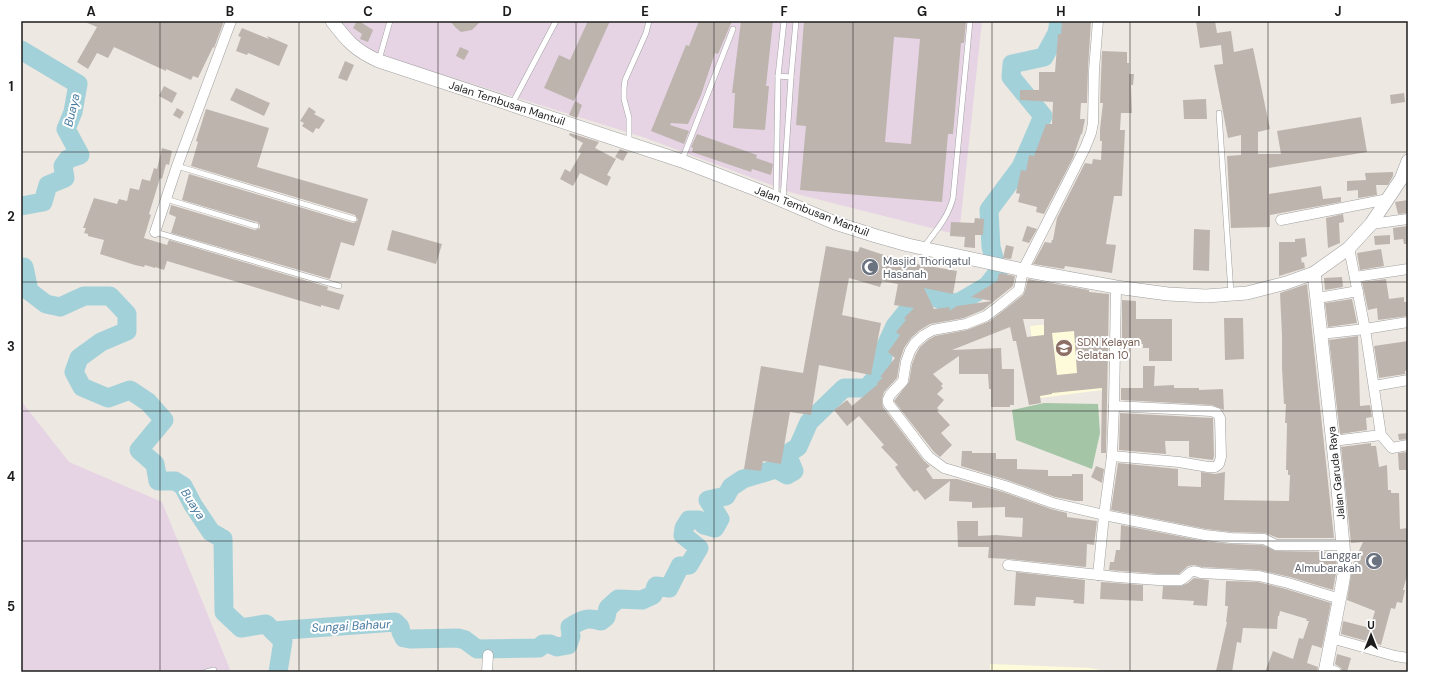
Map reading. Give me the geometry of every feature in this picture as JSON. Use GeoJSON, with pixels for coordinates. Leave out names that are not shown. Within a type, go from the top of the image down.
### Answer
{"type":"FeatureCollection","features":[{"type":"Feature","properties":{"kind":"street"},"geometry":{"type":"LineString","coordinates":[[156,232],[166,199],[231,21]]}},
{"type":"Feature","properties":{"kind":"street","name":"Jalan Tembusan Mantuil"},"geometry":{"type":"LineString","coordinates":[[332,21],[345,38],[359,51],[379,61],[682,161],[842,225],[876,236],[923,248],[1023,270],[1116,287],[1168,294],[1206,296],[1247,293],[1286,283],[1314,273],[1349,248],[1371,224],[1401,180],[1408,161]]}},
{"type":"Feature","properties":{"kind":"street"},"geometry":{"type":"LineString","coordinates":[[1098,21],[1094,70],[1093,123],[1091,133],[1085,148],[1023,270],[1019,290],[986,316],[966,324],[933,330],[924,335],[910,351],[906,362],[903,381],[890,394],[888,403],[929,457],[944,468],[1005,486],[1053,503],[1104,516],[1204,535],[1264,539],[1276,545],[1343,545]]}},
{"type":"Feature","properties":{"kind":"street"},"geometry":{"type":"LineString","coordinates":[[1281,220],[1388,199]]}},
{"type":"Feature","properties":{"kind":"street"},"geometry":{"type":"LineString","coordinates":[[1371,224],[1408,219]]}},
{"type":"Feature","properties":{"kind":"street"},"geometry":{"type":"LineString","coordinates":[[1349,248],[1365,329],[1381,435],[1392,448],[1408,445]]}},
{"type":"Feature","properties":{"kind":"street"},"geometry":{"type":"LineString","coordinates":[[1355,277],[1408,269]]}},
{"type":"Feature","properties":{"kind":"street","name":"Jalan Garuda Raya"},"geometry":{"type":"LineString","coordinates":[[1314,273],[1318,298],[1320,334],[1333,441],[1345,568],[1331,638],[1329,671]]}},
{"type":"Feature","properties":{"kind":"street"},"geometry":{"type":"LineString","coordinates":[[1098,575],[1112,456],[1116,287]]}},
{"type":"Feature","properties":{"kind":"street"},"geometry":{"type":"LineString","coordinates":[[1318,298],[1358,291]]}},
{"type":"Feature","properties":{"kind":"street"},"geometry":{"type":"LineString","coordinates":[[1320,334],[1408,322]]}},
{"type":"Feature","properties":{"kind":"street"},"geometry":{"type":"LineString","coordinates":[[1374,386],[1408,380]]}},
{"type":"Feature","properties":{"kind":"street"},"geometry":{"type":"LineString","coordinates":[[1112,456],[1179,462],[1208,467],[1217,466],[1220,464],[1221,457],[1220,418],[1217,413],[1211,411],[1114,406]]}},
{"type":"Feature","properties":{"kind":"street"},"geometry":{"type":"LineString","coordinates":[[1333,441],[1381,435]]}},
{"type":"Feature","properties":{"kind":"street"},"geometry":{"type":"LineString","coordinates":[[1008,565],[1098,575],[1175,581],[1181,580],[1190,571],[1259,576],[1340,599]]}},
{"type":"Feature","properties":{"kind":"street"},"geometry":{"type":"LineString","coordinates":[[1331,638],[1395,656],[1408,658]]}},
{"type":"Feature","properties":{"kind":"street"},"geometry":{"type":"LineString","coordinates":[[487,672],[488,654]]}},
{"type":"Feature","properties":{"kind":"lane"},"geometry":{"type":"LineString","coordinates":[[379,61],[390,21]]}},
{"type":"Feature","properties":{"kind":"lane"},"geometry":{"type":"LineString","coordinates":[[512,105],[556,21]]}},
{"type":"Feature","properties":{"kind":"lane"},"geometry":{"type":"LineString","coordinates":[[629,144],[629,118],[624,99],[625,84],[649,21]]}},
{"type":"Feature","properties":{"kind":"lane"},"geometry":{"type":"LineString","coordinates":[[779,200],[778,76],[784,21]]}},
{"type":"Feature","properties":{"kind":"lane"},"geometry":{"type":"LineString","coordinates":[[779,200],[796,21]]}},
{"type":"Feature","properties":{"kind":"lane"},"geometry":{"type":"LineString","coordinates":[[923,248],[943,222],[950,209],[953,198],[970,21]]}},
{"type":"Feature","properties":{"kind":"lane"},"geometry":{"type":"LineString","coordinates":[[682,161],[733,29]]}},
{"type":"Feature","properties":{"kind":"lane"},"geometry":{"type":"LineString","coordinates":[[778,76],[790,77]]}},
{"type":"Feature","properties":{"kind":"lane"},"geometry":{"type":"LineString","coordinates":[[1219,113],[1231,294]]}},
{"type":"Feature","properties":{"kind":"lane"},"geometry":{"type":"LineString","coordinates":[[178,166],[354,219]]}},
{"type":"Feature","properties":{"kind":"lane"},"geometry":{"type":"LineString","coordinates":[[166,199],[256,226]]}},
{"type":"Feature","properties":{"kind":"lane"},"geometry":{"type":"LineString","coordinates":[[156,232],[339,286]]}},
{"type":"Feature","properties":{"kind":"lane"},"geometry":{"type":"LineString","coordinates":[[206,672],[214,670]]}},
{"type":"Feature","properties":{"kind":"shaded area"},"geometry":{"type":"Polygon","coordinates":[[[338,21],[982,21],[959,235],[793,193],[643,137],[373,53],[363,47],[338,21]]]}},
{"type":"Feature","properties":{"kind":"shaded area","name":"SDN Kelayan Selatan 10"},"geometry":{"type":"Polygon","coordinates":[[[1090,320],[1100,370],[1102,390],[1040,398],[1030,326],[1090,320]]]}},
{"type":"Feature","properties":{"kind":"shaded area"},"geometry":{"type":"Polygon","coordinates":[[[21,401],[69,462],[162,502],[231,672],[21,672],[21,401]]]}},
{"type":"Feature","properties":{"kind":"shaded area"},"geometry":{"type":"Polygon","coordinates":[[[990,664],[1091,668],[1110,672],[990,672],[990,664]]]}},
{"type":"Feature","properties":{"kind":"green space"},"geometry":{"type":"Polygon","coordinates":[[[1044,403],[1098,404],[1100,433],[1092,469],[1016,440],[1012,410],[1044,403]]]}},
{"type":"Feature","properties":{"kind":"building"},"geometry":{"type":"Polygon","coordinates":[[[83,21],[224,21],[214,48],[213,47],[198,78],[193,76],[191,80],[166,69],[166,71],[114,47],[108,58],[97,53],[88,69],[77,62],[97,27],[83,21]]]}},
{"type":"Feature","properties":{"kind":"building"},"geometry":{"type":"Polygon","coordinates":[[[357,21],[373,30],[368,42],[360,39],[362,34],[353,28],[357,21]]]}},
{"type":"Feature","properties":{"kind":"building"},"geometry":{"type":"Polygon","coordinates":[[[450,21],[481,21],[472,30],[461,32],[450,21]]]}},
{"type":"Feature","properties":{"kind":"building"},"geometry":{"type":"Polygon","coordinates":[[[588,21],[610,21],[574,101],[544,88],[559,55],[570,60],[588,21]]]}},
{"type":"Feature","properties":{"kind":"building"},"geometry":{"type":"Polygon","coordinates":[[[699,21],[732,21],[718,54],[715,53],[701,95],[688,124],[671,123],[670,125],[689,131],[684,144],[651,131],[686,45],[689,46],[699,21]]]}},
{"type":"Feature","properties":{"kind":"building"},"geometry":{"type":"Polygon","coordinates":[[[741,21],[773,21],[766,86],[769,86],[765,130],[733,128],[735,93],[732,93],[741,21]]]}},
{"type":"Feature","properties":{"kind":"building"},"geometry":{"type":"Polygon","coordinates":[[[804,21],[966,21],[964,43],[961,43],[953,134],[948,134],[942,202],[800,190],[806,126],[796,125],[804,21]],[[894,37],[885,142],[911,144],[920,39],[894,37]]]}},
{"type":"Feature","properties":{"kind":"building"},"geometry":{"type":"Polygon","coordinates":[[[1062,21],[1091,21],[1087,103],[1081,103],[1080,119],[1085,119],[1082,134],[1073,158],[1044,214],[1036,212],[1037,207],[1018,202],[1020,194],[1016,193],[1021,170],[1026,171],[1029,155],[1034,156],[1046,124],[1052,124],[1053,102],[1020,100],[1020,90],[1039,90],[1039,72],[1055,72],[1058,34],[1061,34],[1062,21]]]}},
{"type":"Feature","properties":{"kind":"building"},"geometry":{"type":"Polygon","coordinates":[[[1196,21],[1215,21],[1217,33],[1231,31],[1234,52],[1253,48],[1270,129],[1258,132],[1258,154],[1281,154],[1277,131],[1361,117],[1367,152],[1269,168],[1269,194],[1321,186],[1323,199],[1341,197],[1341,202],[1270,215],[1270,227],[1231,228],[1227,156],[1241,155],[1241,135],[1228,138],[1214,65],[1223,64],[1221,45],[1200,48],[1196,21]]]}},
{"type":"Feature","properties":{"kind":"building"},"geometry":{"type":"Polygon","coordinates":[[[242,28],[288,45],[279,66],[248,53],[247,55],[236,51],[241,37],[238,36],[242,28]]]}},
{"type":"Feature","properties":{"kind":"building"},"geometry":{"type":"Polygon","coordinates":[[[460,47],[469,51],[464,60],[456,56],[460,47]]]}},
{"type":"Feature","properties":{"kind":"building"},"geometry":{"type":"Polygon","coordinates":[[[1102,51],[1127,52],[1129,74],[1134,74],[1133,85],[1131,85],[1132,113],[1121,113],[1120,130],[1125,130],[1122,196],[1114,196],[1106,244],[1116,245],[1112,273],[1065,266],[1064,269],[1033,264],[1045,242],[1051,243],[1053,240],[1057,218],[1085,163],[1092,164],[1093,159],[1101,160],[1102,141],[1100,141],[1100,129],[1103,103],[1100,103],[1102,51]]]}},
{"type":"Feature","properties":{"kind":"building"},"geometry":{"type":"Polygon","coordinates":[[[345,61],[354,65],[347,81],[338,78],[345,61]]]}},
{"type":"Feature","properties":{"kind":"building"},"geometry":{"type":"Polygon","coordinates":[[[164,86],[177,93],[172,103],[159,96],[164,86]]]}},
{"type":"Feature","properties":{"kind":"building"},"geometry":{"type":"Polygon","coordinates":[[[236,88],[270,103],[264,116],[230,100],[236,88]]]}},
{"type":"Feature","properties":{"kind":"building"},"geometry":{"type":"Polygon","coordinates":[[[1404,93],[1405,102],[1391,104],[1390,95],[1404,93]]]}},
{"type":"Feature","properties":{"kind":"building"},"geometry":{"type":"Polygon","coordinates":[[[1206,99],[1207,119],[1184,119],[1183,100],[1206,99]]]}},
{"type":"Feature","properties":{"kind":"building"},"geometry":{"type":"Polygon","coordinates":[[[575,101],[582,105],[577,118],[569,115],[575,101]]]}},
{"type":"Feature","properties":{"kind":"building"},"geometry":{"type":"Polygon","coordinates":[[[309,107],[316,112],[314,114],[325,120],[319,129],[316,128],[313,133],[302,126],[304,123],[300,121],[309,107]]]}},
{"type":"Feature","properties":{"kind":"building"},"geometry":{"type":"Polygon","coordinates":[[[177,108],[184,112],[180,119],[173,115],[177,108]]]}},
{"type":"Feature","properties":{"kind":"building"},"geometry":{"type":"Polygon","coordinates":[[[206,109],[269,128],[257,167],[368,199],[354,246],[341,242],[330,279],[171,233],[176,217],[169,214],[171,205],[255,230],[260,228],[260,225],[257,222],[182,200],[189,174],[353,223],[358,220],[355,215],[191,166],[198,142],[196,141],[206,109]]]}},
{"type":"Feature","properties":{"kind":"building"},"geometry":{"type":"Polygon","coordinates":[[[570,133],[599,142],[595,148],[616,159],[607,175],[611,177],[607,186],[580,173],[573,186],[560,179],[565,169],[570,172],[581,153],[578,152],[583,143],[569,135],[570,133]]]}},
{"type":"Feature","properties":{"kind":"building"},"geometry":{"type":"Polygon","coordinates":[[[697,134],[757,155],[756,158],[773,164],[771,175],[752,169],[751,172],[692,152],[693,148],[691,147],[697,134]]]}},
{"type":"Feature","properties":{"kind":"building"},"geometry":{"type":"Polygon","coordinates":[[[162,148],[172,151],[169,165],[166,164],[162,179],[160,178],[149,214],[151,215],[144,238],[167,245],[169,240],[328,287],[327,290],[344,295],[339,310],[321,305],[321,307],[167,261],[164,270],[145,265],[144,267],[135,265],[100,254],[104,240],[88,236],[88,234],[84,233],[86,228],[83,228],[94,198],[117,204],[119,199],[127,201],[130,188],[139,190],[142,179],[150,181],[154,168],[157,169],[162,148]]]}},
{"type":"Feature","properties":{"kind":"building"},"geometry":{"type":"Polygon","coordinates":[[[620,149],[628,152],[623,161],[615,157],[620,149]]]}},
{"type":"Feature","properties":{"kind":"building"},"geometry":{"type":"Polygon","coordinates":[[[1393,172],[1393,176],[1388,185],[1376,185],[1377,195],[1358,198],[1358,190],[1347,191],[1347,181],[1366,180],[1365,173],[1393,172]]]}},
{"type":"Feature","properties":{"kind":"building"},"geometry":{"type":"Polygon","coordinates":[[[1408,200],[1408,213],[1398,214],[1395,202],[1408,200]]]}},
{"type":"Feature","properties":{"kind":"building"},"geometry":{"type":"Polygon","coordinates":[[[1343,214],[1344,222],[1339,223],[1340,243],[1328,248],[1326,218],[1343,214]]]}},
{"type":"Feature","properties":{"kind":"building"},"geometry":{"type":"Polygon","coordinates":[[[975,218],[984,219],[983,235],[975,235],[975,248],[964,247],[965,237],[950,236],[951,222],[974,223],[975,218]]]}},
{"type":"Feature","properties":{"kind":"building"},"geometry":{"type":"Polygon","coordinates":[[[1027,226],[1037,229],[1029,243],[1022,241],[1027,226]]]}},
{"type":"Feature","properties":{"kind":"building"},"geometry":{"type":"Polygon","coordinates":[[[1408,226],[1408,244],[1404,244],[1403,239],[1394,240],[1393,228],[1408,226]]]}},
{"type":"Feature","properties":{"kind":"building"},"geometry":{"type":"Polygon","coordinates":[[[1194,229],[1210,230],[1209,271],[1193,270],[1194,229]]]}},
{"type":"Feature","properties":{"kind":"building"},"geometry":{"type":"Polygon","coordinates":[[[392,230],[442,244],[436,264],[387,250],[392,230]]]}},
{"type":"Feature","properties":{"kind":"building"},"geometry":{"type":"Polygon","coordinates":[[[1390,235],[1390,244],[1375,245],[1374,236],[1390,235]]]}},
{"type":"Feature","properties":{"kind":"building"},"geometry":{"type":"Polygon","coordinates":[[[1305,238],[1307,256],[1301,258],[1302,263],[1304,262],[1305,268],[1279,276],[1279,242],[1295,242],[1295,239],[1305,238]]]}},
{"type":"Feature","properties":{"kind":"building"},"geometry":{"type":"Polygon","coordinates":[[[1006,245],[1014,247],[1011,259],[1003,258],[1006,245]]]}},
{"type":"Feature","properties":{"kind":"building"},"geometry":{"type":"Polygon","coordinates":[[[826,246],[858,252],[860,247],[890,257],[889,259],[957,271],[953,294],[924,288],[934,309],[950,307],[949,311],[957,306],[992,301],[971,297],[997,281],[999,273],[1015,276],[1013,286],[983,310],[964,318],[930,324],[911,338],[904,348],[897,378],[884,392],[882,403],[883,407],[924,461],[930,466],[926,469],[933,479],[957,479],[1067,513],[1067,517],[1097,521],[1094,545],[1087,544],[1086,567],[988,558],[989,547],[958,547],[957,521],[978,521],[978,536],[996,535],[1022,537],[1023,518],[1005,517],[1005,507],[972,508],[972,502],[949,501],[950,481],[925,500],[917,490],[914,492],[901,476],[895,467],[898,465],[881,447],[884,445],[859,416],[847,426],[834,410],[847,400],[852,406],[878,384],[877,383],[883,377],[880,377],[895,358],[888,352],[900,335],[896,332],[906,320],[904,318],[914,308],[894,305],[898,284],[882,281],[880,287],[849,278],[842,315],[881,323],[871,375],[819,365],[811,415],[790,412],[781,464],[763,461],[761,471],[744,469],[761,366],[803,373],[826,246]]]}},
{"type":"Feature","properties":{"kind":"building"},"geometry":{"type":"Polygon","coordinates":[[[1381,249],[1384,266],[1360,270],[1357,253],[1381,249]]]}},
{"type":"Feature","properties":{"kind":"building"},"geometry":{"type":"Polygon","coordinates":[[[1342,277],[1343,287],[1325,290],[1324,278],[1342,277]]]}},
{"type":"Feature","properties":{"kind":"building"},"geometry":{"type":"Polygon","coordinates":[[[1028,279],[1089,290],[1089,292],[1109,294],[1106,453],[1101,453],[1102,388],[1052,393],[1040,396],[1041,403],[1029,405],[1016,341],[1013,341],[1010,327],[952,350],[1001,348],[1002,369],[1014,369],[1014,405],[1010,405],[1010,407],[991,407],[991,389],[989,389],[988,374],[959,374],[959,356],[933,374],[943,384],[941,386],[943,388],[937,394],[944,400],[937,408],[939,410],[937,411],[950,425],[941,433],[952,445],[940,457],[934,452],[894,401],[909,382],[912,364],[916,354],[920,347],[935,336],[967,330],[990,321],[1023,295],[1028,279]],[[1023,319],[1027,337],[1044,335],[1044,319],[1023,319]],[[1074,331],[1052,333],[1057,375],[1077,373],[1074,331]]]}},
{"type":"Feature","properties":{"kind":"building"},"geometry":{"type":"Polygon","coordinates":[[[1386,279],[1389,299],[1404,297],[1404,302],[1408,302],[1408,316],[1378,320],[1377,308],[1368,310],[1362,282],[1386,279]]]}},
{"type":"Feature","properties":{"kind":"building"},"geometry":{"type":"Polygon","coordinates":[[[1307,284],[1334,538],[1278,538],[1265,533],[1231,532],[1206,529],[1111,510],[1118,463],[1178,469],[1178,486],[1201,487],[1201,472],[1215,474],[1225,472],[1224,500],[1289,501],[1290,475],[1288,475],[1288,470],[1286,470],[1287,423],[1285,423],[1286,404],[1284,404],[1282,368],[1280,293],[1307,284]]]}},
{"type":"Feature","properties":{"kind":"building"},"geometry":{"type":"Polygon","coordinates":[[[1352,299],[1357,323],[1328,327],[1325,303],[1352,299]]]}},
{"type":"Feature","properties":{"kind":"building"},"geometry":{"type":"Polygon","coordinates":[[[1122,300],[1136,301],[1136,319],[1172,319],[1172,361],[1149,361],[1149,348],[1143,348],[1143,344],[1122,343],[1122,300]]]}},
{"type":"Feature","properties":{"kind":"building"},"geometry":{"type":"Polygon","coordinates":[[[1224,318],[1243,318],[1244,359],[1225,360],[1224,318]]]}},
{"type":"Feature","properties":{"kind":"building"},"geometry":{"type":"Polygon","coordinates":[[[1358,336],[1360,406],[1370,405],[1372,417],[1366,418],[1367,430],[1340,434],[1329,340],[1358,336]]]}},
{"type":"Feature","properties":{"kind":"building"},"geometry":{"type":"Polygon","coordinates":[[[1408,341],[1408,370],[1405,371],[1405,374],[1379,378],[1374,346],[1408,341]]]}},
{"type":"Feature","properties":{"kind":"building"},"geometry":{"type":"Polygon","coordinates":[[[1143,366],[1155,366],[1154,386],[1174,385],[1174,388],[1199,388],[1199,390],[1223,389],[1224,410],[1212,405],[1121,400],[1121,388],[1143,388],[1143,366]]]}},
{"type":"Feature","properties":{"kind":"building"},"geometry":{"type":"Polygon","coordinates":[[[1120,413],[1213,418],[1213,460],[1189,457],[1189,441],[1165,441],[1166,454],[1119,450],[1120,413]]]}},
{"type":"Feature","properties":{"kind":"building"},"geometry":{"type":"Polygon","coordinates":[[[1408,433],[1408,439],[1399,440],[1398,434],[1408,433]]]}},
{"type":"Feature","properties":{"kind":"building"},"geometry":{"type":"Polygon","coordinates":[[[1371,443],[1371,446],[1376,446],[1379,467],[1387,465],[1388,490],[1391,490],[1391,493],[1399,493],[1400,529],[1408,528],[1408,572],[1403,590],[1405,590],[1402,603],[1397,602],[1395,609],[1391,608],[1381,645],[1341,634],[1343,621],[1370,628],[1375,611],[1347,600],[1353,564],[1363,542],[1351,543],[1341,447],[1371,443]]]}},
{"type":"Feature","properties":{"kind":"building"},"geometry":{"type":"Polygon","coordinates":[[[962,451],[972,451],[972,453],[996,453],[996,459],[1017,459],[1017,469],[1048,470],[1048,476],[1072,476],[1072,474],[1083,474],[1083,501],[1055,497],[961,466],[962,451]]]}},
{"type":"Feature","properties":{"kind":"building"},"geometry":{"type":"Polygon","coordinates":[[[1408,452],[1408,470],[1399,470],[1398,453],[1408,452]]]}},
{"type":"Feature","properties":{"kind":"building"},"geometry":{"type":"Polygon","coordinates":[[[1096,466],[1104,469],[1102,483],[1091,477],[1096,466]]]}},
{"type":"Feature","properties":{"kind":"building"},"geometry":{"type":"Polygon","coordinates":[[[1121,525],[1204,541],[1262,545],[1276,551],[1336,552],[1337,568],[1333,590],[1290,577],[1259,570],[1202,567],[1194,565],[1188,566],[1179,574],[1109,570],[1110,562],[1114,562],[1116,550],[1120,550],[1121,525]]]}},
{"type":"Feature","properties":{"kind":"building"},"geometry":{"type":"Polygon","coordinates":[[[1016,572],[1085,580],[1084,604],[1073,603],[1074,600],[1036,597],[1035,606],[1014,605],[1016,572]]]}},
{"type":"Feature","properties":{"kind":"building"},"geometry":{"type":"Polygon","coordinates":[[[1194,578],[1209,580],[1207,606],[1193,605],[1194,601],[1162,599],[1163,586],[1181,586],[1194,578]]]}},
{"type":"Feature","properties":{"kind":"building"},"geometry":{"type":"Polygon","coordinates":[[[1226,581],[1258,582],[1331,603],[1322,648],[1312,645],[1307,663],[1318,667],[1317,672],[1265,672],[1273,651],[1293,659],[1299,638],[1303,639],[1309,621],[1306,621],[1307,619],[1280,611],[1277,629],[1243,628],[1241,643],[1237,642],[1232,672],[1216,671],[1227,622],[1228,606],[1225,606],[1226,581]]]}},
{"type":"Feature","properties":{"kind":"building"},"geometry":{"type":"Polygon","coordinates":[[[1101,582],[1143,585],[1143,601],[1100,599],[1101,582]]]}},
{"type":"Feature","properties":{"kind":"building"},"geometry":{"type":"Polygon","coordinates":[[[1337,654],[1351,658],[1347,672],[1342,671],[1341,668],[1335,664],[1337,654]]]}},
{"type":"Feature","properties":{"kind":"waterway","name":"Sungai Bahaur"},"geometry":{"type":"LineString","coordinates":[[273,631],[395,622],[400,627],[404,638],[410,639],[458,638],[465,640],[477,649],[539,648],[543,644],[550,644],[557,647],[568,645],[571,636],[570,627],[585,620],[592,619],[601,621],[606,617],[608,608],[618,599],[642,600],[653,595],[656,586],[669,588],[680,566],[689,565],[699,548],[683,535],[684,528],[689,520],[699,520],[704,525],[715,528],[720,519],[708,500],[726,496],[731,487],[743,479],[776,469],[787,475],[794,471],[787,454],[798,447],[809,422],[844,388],[867,388],[881,371],[884,350],[895,326],[916,300],[923,295],[929,294],[945,302],[958,303],[987,286],[998,272],[991,247],[989,210],[1021,167],[1043,116],[1011,77],[1012,64],[1044,57],[1057,33],[1059,21]]}},
{"type":"Feature","properties":{"kind":"waterway","name":"Buaya"},"geometry":{"type":"LineString","coordinates":[[21,50],[78,84],[73,112],[66,129],[80,155],[68,159],[63,166],[65,178],[48,185],[43,202],[21,206]]}},
{"type":"Feature","properties":{"kind":"waterway","name":"Buaya"},"geometry":{"type":"LineString","coordinates":[[21,267],[24,267],[29,291],[46,304],[60,307],[84,296],[110,296],[127,314],[127,331],[101,342],[79,358],[74,372],[82,387],[108,398],[130,390],[148,402],[164,420],[139,450],[155,464],[158,481],[175,481],[183,486],[193,505],[211,532],[223,539],[224,612],[241,628],[266,624],[283,641],[278,672]]}},
{"type":"Feature","properties":{"kind":"place","name":"Masjid Thoriqatul Hasanah"},"geometry":{"type":"Point","coordinates":[870,267]}},
{"type":"Feature","properties":{"kind":"place","name":"SDN Kelayan Selatan 10"},"geometry":{"type":"Point","coordinates":[1064,348]}},
{"type":"Feature","properties":{"kind":"place","name":"Langgar Almubarakah"},"geometry":{"type":"Point","coordinates":[1374,561]}}]}
